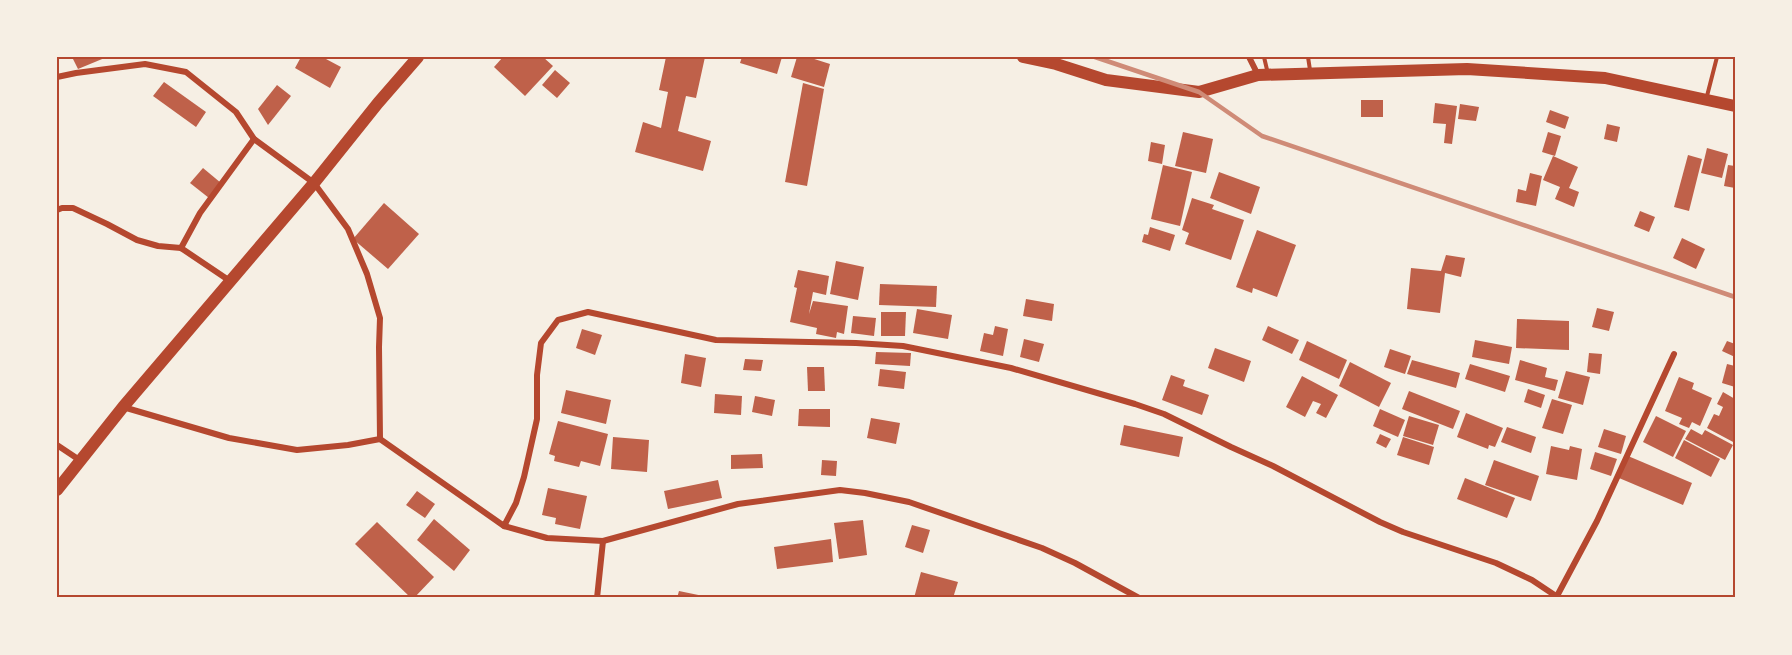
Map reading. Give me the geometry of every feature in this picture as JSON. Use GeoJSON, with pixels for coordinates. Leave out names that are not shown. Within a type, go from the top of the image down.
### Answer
{"type":"FeatureCollection","features":[{"type":"Feature","properties":{"kind":"main road"},"geometry":{"type":"LineString","coordinates":[[57,490],[123,407],[418,57]]}},
{"type":"Feature","properties":{"kind":"main road"},"geometry":{"type":"LineString","coordinates":[[1023,57],[1056,64],[1106,80],[1199,92],[1263,75],[1467,69],[1605,78],[1735,106]]}},
{"type":"Feature","properties":{"kind":"street"},"geometry":{"type":"LineString","coordinates":[[1249,57],[1263,75]]}},
{"type":"Feature","properties":{"kind":"street"},"geometry":{"type":"LineString","coordinates":[[57,77],[76,72],[145,64],[186,72],[236,112],[254,139],[314,183],[348,229],[367,274],[380,318],[380,439]]}},
{"type":"Feature","properties":{"kind":"street"},"geometry":{"type":"LineString","coordinates":[[181,248],[200,213],[254,139]]}},
{"type":"Feature","properties":{"kind":"street"},"geometry":{"type":"LineString","coordinates":[[57,210],[73,208],[137,240],[158,246],[181,248],[231,281]]}},
{"type":"Feature","properties":{"kind":"street"},"geometry":{"type":"LineString","coordinates":[[504,526],[516,503],[537,420],[537,375],[541,343],[558,320],[588,312],[716,340],[903,346],[1011,368],[1135,404],[1164,414],[1273,466],[1380,522],[1496,563],[1533,580],[1558,597],[1597,521],[1674,354]]}},
{"type":"Feature","properties":{"kind":"street"},"geometry":{"type":"LineString","coordinates":[[123,407],[230,438],[297,450],[380,439],[504,526],[547,538],[603,541],[738,504],[840,490],[865,493],[909,502],[1042,548],[1139,598]]}},
{"type":"Feature","properties":{"kind":"street"},"geometry":{"type":"LineString","coordinates":[[57,445],[81,461]]}},
{"type":"Feature","properties":{"kind":"street"},"geometry":{"type":"LineString","coordinates":[[597,598],[603,541]]}},
{"type":"Feature","properties":{"kind":"lane"},"geometry":{"type":"LineString","coordinates":[[1263,75],[1264,57]]}},
{"type":"Feature","properties":{"kind":"lane"},"geometry":{"type":"LineString","coordinates":[[1308,57],[1310,74]]}},
{"type":"Feature","properties":{"kind":"lane"},"geometry":{"type":"LineString","coordinates":[[1706,100],[1717,57]]}},
{"type":"Feature","properties":{"kind":"building"},"geometry":{"type":"Polygon","coordinates":[[[72,57],[107,57],[78,69],[72,57]]]}},
{"type":"Feature","properties":{"kind":"building"},"geometry":{"type":"Polygon","coordinates":[[[301,57],[327,57],[326,59],[341,67],[330,88],[295,68],[301,57]]]}},
{"type":"Feature","properties":{"kind":"building"},"geometry":{"type":"Polygon","coordinates":[[[503,57],[543,57],[553,66],[525,96],[494,67],[503,57]]]}},
{"type":"Feature","properties":{"kind":"building"},"geometry":{"type":"Polygon","coordinates":[[[666,57],[705,57],[696,98],[686,96],[678,131],[711,141],[703,171],[635,152],[643,122],[661,128],[668,92],[659,90],[666,57]]]}},
{"type":"Feature","properties":{"kind":"building"},"geometry":{"type":"Polygon","coordinates":[[[742,57],[782,57],[777,74],[740,63],[742,57]]]}},
{"type":"Feature","properties":{"kind":"building"},"geometry":{"type":"Polygon","coordinates":[[[797,57],[808,57],[830,64],[824,87],[791,77],[797,57]]]}},
{"type":"Feature","properties":{"kind":"building"},"geometry":{"type":"Polygon","coordinates":[[[555,70],[570,83],[557,98],[542,85],[555,70]]]}},
{"type":"Feature","properties":{"kind":"building"},"geometry":{"type":"Polygon","coordinates":[[[164,82],[206,112],[196,127],[153,96],[164,82]]]}},
{"type":"Feature","properties":{"kind":"building"},"geometry":{"type":"Polygon","coordinates":[[[803,83],[824,89],[807,186],[785,182],[803,83]]]}},
{"type":"Feature","properties":{"kind":"building"},"geometry":{"type":"Polygon","coordinates":[[[277,85],[291,96],[268,125],[258,109],[277,85]]]}},
{"type":"Feature","properties":{"kind":"building"},"geometry":{"type":"Polygon","coordinates":[[[1361,100],[1383,100],[1383,117],[1361,117],[1361,100]]]}},
{"type":"Feature","properties":{"kind":"building"},"geometry":{"type":"Polygon","coordinates":[[[1435,103],[1457,106],[1452,144],[1444,143],[1446,124],[1433,123],[1435,103]]]}},
{"type":"Feature","properties":{"kind":"building"},"geometry":{"type":"Polygon","coordinates":[[[1460,104],[1479,107],[1476,121],[1458,119],[1460,104]]]}},
{"type":"Feature","properties":{"kind":"building"},"geometry":{"type":"Polygon","coordinates":[[[1550,110],[1569,117],[1565,129],[1546,122],[1550,110]]]}},
{"type":"Feature","properties":{"kind":"building"},"geometry":{"type":"Polygon","coordinates":[[[1607,124],[1620,127],[1617,142],[1604,139],[1607,124]]]}},
{"type":"Feature","properties":{"kind":"building"},"geometry":{"type":"Polygon","coordinates":[[[1183,132],[1213,139],[1206,173],[1175,166],[1183,132]]]}},
{"type":"Feature","properties":{"kind":"building"},"geometry":{"type":"Polygon","coordinates":[[[1548,132],[1561,136],[1555,156],[1542,152],[1548,132]]]}},
{"type":"Feature","properties":{"kind":"building"},"geometry":{"type":"Polygon","coordinates":[[[1151,142],[1165,145],[1162,164],[1148,161],[1151,142]]]}},
{"type":"Feature","properties":{"kind":"building"},"geometry":{"type":"Polygon","coordinates":[[[1707,148],[1728,154],[1722,178],[1701,173],[1707,148]]]}},
{"type":"Feature","properties":{"kind":"building"},"geometry":{"type":"Polygon","coordinates":[[[1688,155],[1702,159],[1689,211],[1674,207],[1688,155]]]}},
{"type":"Feature","properties":{"kind":"building"},"geometry":{"type":"Polygon","coordinates":[[[1553,156],[1578,167],[1569,188],[1579,192],[1574,207],[1555,199],[1560,187],[1543,180],[1553,156]]]}},
{"type":"Feature","properties":{"kind":"building"},"geometry":{"type":"Polygon","coordinates":[[[1163,165],[1192,172],[1180,226],[1151,219],[1163,165]]]}},
{"type":"Feature","properties":{"kind":"building"},"geometry":{"type":"Polygon","coordinates":[[[1728,165],[1735,166],[1735,188],[1724,186],[1728,165]]]}},
{"type":"Feature","properties":{"kind":"building"},"geometry":{"type":"Polygon","coordinates":[[[203,168],[221,183],[209,198],[190,183],[203,168]]]}},
{"type":"Feature","properties":{"kind":"building"},"geometry":{"type":"Polygon","coordinates":[[[1219,172],[1260,187],[1251,214],[1210,198],[1219,172]]]}},
{"type":"Feature","properties":{"kind":"building"},"geometry":{"type":"Polygon","coordinates":[[[1530,173],[1542,176],[1536,206],[1516,202],[1518,189],[1526,191],[1530,173]]]}},
{"type":"Feature","properties":{"kind":"building"},"geometry":{"type":"Polygon","coordinates":[[[1192,198],[1214,205],[1212,209],[1244,220],[1231,260],[1185,244],[1189,233],[1182,230],[1192,198]]]}},
{"type":"Feature","properties":{"kind":"building"},"geometry":{"type":"Polygon","coordinates":[[[384,203],[419,234],[388,269],[353,239],[384,203]]]}},
{"type":"Feature","properties":{"kind":"building"},"geometry":{"type":"Polygon","coordinates":[[[1640,211],[1655,217],[1649,232],[1634,226],[1640,211]]]}},
{"type":"Feature","properties":{"kind":"building"},"geometry":{"type":"Polygon","coordinates":[[[1150,227],[1175,235],[1170,251],[1142,242],[1144,234],[1148,235],[1150,227]]]}},
{"type":"Feature","properties":{"kind":"building"},"geometry":{"type":"Polygon","coordinates":[[[1257,230],[1296,245],[1277,297],[1253,288],[1252,293],[1236,287],[1257,230]]]}},
{"type":"Feature","properties":{"kind":"building"},"geometry":{"type":"Polygon","coordinates":[[[1682,238],[1705,249],[1696,269],[1673,258],[1682,238]]]}},
{"type":"Feature","properties":{"kind":"building"},"geometry":{"type":"Polygon","coordinates":[[[1446,255],[1465,258],[1461,277],[1445,273],[1440,313],[1407,309],[1411,268],[1441,271],[1446,255]]]}},
{"type":"Feature","properties":{"kind":"building"},"geometry":{"type":"Polygon","coordinates":[[[836,261],[864,267],[858,300],[830,294],[836,261]]]}},
{"type":"Feature","properties":{"kind":"building"},"geometry":{"type":"Polygon","coordinates":[[[798,270],[829,276],[826,295],[813,292],[809,314],[813,301],[848,306],[844,334],[837,332],[836,338],[816,334],[817,328],[790,322],[798,270]]]}},
{"type":"Feature","properties":{"kind":"building"},"geometry":{"type":"Polygon","coordinates":[[[880,284],[937,286],[936,307],[879,305],[880,284]]]}},
{"type":"Feature","properties":{"kind":"building"},"geometry":{"type":"Polygon","coordinates":[[[1026,299],[1054,304],[1052,321],[1023,316],[1026,299]]]}},
{"type":"Feature","properties":{"kind":"building"},"geometry":{"type":"Polygon","coordinates":[[[1597,308],[1614,312],[1609,331],[1592,327],[1597,308]]]}},
{"type":"Feature","properties":{"kind":"building"},"geometry":{"type":"Polygon","coordinates":[[[917,309],[952,315],[948,339],[913,333],[917,309]]]}},
{"type":"Feature","properties":{"kind":"building"},"geometry":{"type":"Polygon","coordinates":[[[881,312],[906,312],[905,336],[881,336],[881,312]]]}},
{"type":"Feature","properties":{"kind":"building"},"geometry":{"type":"Polygon","coordinates":[[[853,316],[876,318],[874,336],[851,333],[853,316]]]}},
{"type":"Feature","properties":{"kind":"building"},"geometry":{"type":"Polygon","coordinates":[[[1517,319],[1569,321],[1569,350],[1516,348],[1517,319]]]}},
{"type":"Feature","properties":{"kind":"building"},"geometry":{"type":"Polygon","coordinates":[[[995,326],[1008,329],[1003,356],[980,351],[984,333],[993,335],[995,326]]]}},
{"type":"Feature","properties":{"kind":"building"},"geometry":{"type":"Polygon","coordinates":[[[1268,326],[1299,340],[1292,354],[1262,340],[1268,326]]]}},
{"type":"Feature","properties":{"kind":"building"},"geometry":{"type":"Polygon","coordinates":[[[582,329],[602,335],[595,355],[576,348],[582,329]]]}},
{"type":"Feature","properties":{"kind":"building"},"geometry":{"type":"Polygon","coordinates":[[[1024,339],[1044,344],[1039,362],[1020,357],[1024,339]]]}},
{"type":"Feature","properties":{"kind":"building"},"geometry":{"type":"Polygon","coordinates":[[[1475,340],[1512,347],[1509,364],[1472,357],[1475,340]]]}},
{"type":"Feature","properties":{"kind":"building"},"geometry":{"type":"Polygon","coordinates":[[[1307,341],[1347,360],[1339,379],[1299,360],[1307,341]]]}},
{"type":"Feature","properties":{"kind":"building"},"geometry":{"type":"Polygon","coordinates":[[[1727,341],[1735,344],[1735,357],[1722,351],[1727,341]]]}},
{"type":"Feature","properties":{"kind":"building"},"geometry":{"type":"Polygon","coordinates":[[[1215,348],[1251,361],[1244,382],[1208,368],[1215,348]]]}},
{"type":"Feature","properties":{"kind":"building"},"geometry":{"type":"Polygon","coordinates":[[[1390,349],[1411,356],[1405,374],[1384,367],[1390,349]]]}},
{"type":"Feature","properties":{"kind":"building"},"geometry":{"type":"Polygon","coordinates":[[[876,352],[911,353],[910,366],[875,364],[876,352]]]}},
{"type":"Feature","properties":{"kind":"building"},"geometry":{"type":"Polygon","coordinates":[[[1589,353],[1602,354],[1600,374],[1587,372],[1589,353]]]}},
{"type":"Feature","properties":{"kind":"building"},"geometry":{"type":"Polygon","coordinates":[[[685,354],[706,358],[701,387],[681,383],[685,354]]]}},
{"type":"Feature","properties":{"kind":"building"},"geometry":{"type":"Polygon","coordinates":[[[745,359],[763,360],[761,371],[743,370],[745,359]]]}},
{"type":"Feature","properties":{"kind":"building"},"geometry":{"type":"Polygon","coordinates":[[[1412,360],[1460,373],[1456,388],[1407,374],[1412,360]]]}},
{"type":"Feature","properties":{"kind":"building"},"geometry":{"type":"Polygon","coordinates":[[[1520,360],[1547,368],[1545,377],[1558,380],[1555,391],[1515,380],[1520,360]]]}},
{"type":"Feature","properties":{"kind":"building"},"geometry":{"type":"Polygon","coordinates":[[[1350,362],[1391,383],[1379,407],[1339,386],[1350,362]]]}},
{"type":"Feature","properties":{"kind":"building"},"geometry":{"type":"Polygon","coordinates":[[[1470,364],[1510,376],[1505,392],[1465,379],[1470,364]]]}},
{"type":"Feature","properties":{"kind":"building"},"geometry":{"type":"Polygon","coordinates":[[[1727,364],[1735,366],[1735,387],[1722,383],[1727,364]]]}},
{"type":"Feature","properties":{"kind":"building"},"geometry":{"type":"Polygon","coordinates":[[[807,367],[824,367],[825,391],[808,391],[807,367]]]}},
{"type":"Feature","properties":{"kind":"building"},"geometry":{"type":"Polygon","coordinates":[[[880,369],[906,372],[904,389],[878,386],[880,369]]]}},
{"type":"Feature","properties":{"kind":"building"},"geometry":{"type":"Polygon","coordinates":[[[1566,371],[1590,377],[1583,405],[1558,398],[1566,371]]]}},
{"type":"Feature","properties":{"kind":"building"},"geometry":{"type":"Polygon","coordinates":[[[1171,375],[1185,380],[1183,386],[1209,395],[1202,415],[1162,400],[1171,375]]]}},
{"type":"Feature","properties":{"kind":"building"},"geometry":{"type":"Polygon","coordinates":[[[1302,376],[1338,395],[1326,418],[1316,413],[1321,404],[1313,401],[1305,417],[1286,407],[1302,376]]]}},
{"type":"Feature","properties":{"kind":"building"},"geometry":{"type":"Polygon","coordinates":[[[1679,377],[1694,383],[1692,389],[1712,398],[1700,426],[1692,422],[1689,428],[1679,424],[1682,418],[1665,411],[1679,377]]]}},
{"type":"Feature","properties":{"kind":"building"},"geometry":{"type":"Polygon","coordinates":[[[1528,389],[1545,395],[1541,408],[1524,402],[1528,389]]]}},
{"type":"Feature","properties":{"kind":"building"},"geometry":{"type":"Polygon","coordinates":[[[566,390],[611,400],[606,424],[561,413],[566,390]]]}},
{"type":"Feature","properties":{"kind":"building"},"geometry":{"type":"Polygon","coordinates":[[[1409,391],[1460,411],[1453,429],[1402,409],[1409,391]]]}},
{"type":"Feature","properties":{"kind":"building"},"geometry":{"type":"Polygon","coordinates":[[[1723,392],[1735,399],[1735,443],[1707,428],[1714,414],[1719,416],[1723,407],[1717,404],[1723,392]]]}},
{"type":"Feature","properties":{"kind":"building"},"geometry":{"type":"Polygon","coordinates":[[[715,394],[742,396],[741,415],[714,413],[715,394]]]}},
{"type":"Feature","properties":{"kind":"building"},"geometry":{"type":"Polygon","coordinates":[[[755,396],[775,400],[772,416],[752,412],[755,396]]]}},
{"type":"Feature","properties":{"kind":"building"},"geometry":{"type":"Polygon","coordinates":[[[1552,399],[1572,405],[1563,434],[1542,428],[1552,399]]]}},
{"type":"Feature","properties":{"kind":"building"},"geometry":{"type":"Polygon","coordinates":[[[799,409],[830,409],[830,427],[798,426],[799,409]]]}},
{"type":"Feature","properties":{"kind":"building"},"geometry":{"type":"Polygon","coordinates":[[[1380,409],[1405,420],[1398,437],[1373,426],[1380,409]]]}},
{"type":"Feature","properties":{"kind":"building"},"geometry":{"type":"Polygon","coordinates":[[[1466,413],[1503,428],[1495,447],[1489,445],[1488,449],[1457,437],[1466,413]]]}},
{"type":"Feature","properties":{"kind":"building"},"geometry":{"type":"Polygon","coordinates":[[[1409,416],[1439,425],[1433,445],[1403,436],[1409,416]]]}},
{"type":"Feature","properties":{"kind":"building"},"geometry":{"type":"Polygon","coordinates":[[[1656,416],[1686,431],[1673,457],[1643,442],[1656,416]]]}},
{"type":"Feature","properties":{"kind":"building"},"geometry":{"type":"Polygon","coordinates":[[[871,418],[900,423],[896,444],[867,438],[871,418]]]}},
{"type":"Feature","properties":{"kind":"building"},"geometry":{"type":"Polygon","coordinates":[[[558,421],[608,434],[600,466],[581,461],[579,467],[554,461],[555,456],[549,454],[558,421]]]}},
{"type":"Feature","properties":{"kind":"building"},"geometry":{"type":"Polygon","coordinates":[[[1124,425],[1183,437],[1179,457],[1120,445],[1124,425]]]}},
{"type":"Feature","properties":{"kind":"building"},"geometry":{"type":"Polygon","coordinates":[[[1507,427],[1536,437],[1531,453],[1501,442],[1507,427]]]}},
{"type":"Feature","properties":{"kind":"building"},"geometry":{"type":"Polygon","coordinates":[[[1604,429],[1626,436],[1621,454],[1598,447],[1604,429]]]}},
{"type":"Feature","properties":{"kind":"building"},"geometry":{"type":"Polygon","coordinates":[[[1691,429],[1702,435],[1705,430],[1733,445],[1725,460],[1685,439],[1691,429]]]}},
{"type":"Feature","properties":{"kind":"building"},"geometry":{"type":"Polygon","coordinates":[[[1380,434],[1391,439],[1386,448],[1376,443],[1380,434]]]}},
{"type":"Feature","properties":{"kind":"building"},"geometry":{"type":"Polygon","coordinates":[[[613,437],[649,440],[647,472],[611,469],[613,437]]]}},
{"type":"Feature","properties":{"kind":"building"},"geometry":{"type":"Polygon","coordinates":[[[1403,437],[1434,447],[1429,465],[1397,455],[1403,437]]]}},
{"type":"Feature","properties":{"kind":"building"},"geometry":{"type":"Polygon","coordinates":[[[1684,440],[1720,459],[1711,477],[1675,458],[1684,440]]]}},
{"type":"Feature","properties":{"kind":"building"},"geometry":{"type":"Polygon","coordinates":[[[1551,446],[1569,450],[1570,446],[1582,449],[1577,480],[1546,474],[1551,446]]]}},
{"type":"Feature","properties":{"kind":"building"},"geometry":{"type":"Polygon","coordinates":[[[1595,452],[1617,459],[1611,476],[1590,469],[1595,452]]]}},
{"type":"Feature","properties":{"kind":"building"},"geometry":{"type":"Polygon","coordinates":[[[762,454],[763,468],[731,469],[731,455],[762,454]]]}},
{"type":"Feature","properties":{"kind":"building"},"geometry":{"type":"Polygon","coordinates":[[[1628,456],[1692,483],[1683,505],[1619,478],[1628,456]]]}},
{"type":"Feature","properties":{"kind":"building"},"geometry":{"type":"Polygon","coordinates":[[[822,460],[837,461],[836,476],[821,475],[822,460]]]}},
{"type":"Feature","properties":{"kind":"building"},"geometry":{"type":"Polygon","coordinates":[[[1494,460],[1539,476],[1531,501],[1485,485],[1494,460]]]}},
{"type":"Feature","properties":{"kind":"building"},"geometry":{"type":"Polygon","coordinates":[[[1465,478],[1515,498],[1507,518],[1457,499],[1465,478]]]}},
{"type":"Feature","properties":{"kind":"building"},"geometry":{"type":"Polygon","coordinates":[[[718,480],[722,498],[668,509],[664,491],[718,480]]]}},
{"type":"Feature","properties":{"kind":"building"},"geometry":{"type":"Polygon","coordinates":[[[548,488],[587,496],[580,529],[555,524],[556,518],[542,515],[548,488]]]}},
{"type":"Feature","properties":{"kind":"building"},"geometry":{"type":"Polygon","coordinates":[[[417,491],[435,504],[425,518],[406,505],[417,491]]]}},
{"type":"Feature","properties":{"kind":"building"},"geometry":{"type":"Polygon","coordinates":[[[434,519],[470,550],[454,571],[417,540],[434,519]]]}},
{"type":"Feature","properties":{"kind":"building"},"geometry":{"type":"Polygon","coordinates":[[[863,520],[867,555],[839,559],[834,523],[863,520]]]}},
{"type":"Feature","properties":{"kind":"building"},"geometry":{"type":"Polygon","coordinates":[[[377,522],[434,577],[414,598],[411,598],[355,544],[377,522]]]}},
{"type":"Feature","properties":{"kind":"building"},"geometry":{"type":"Polygon","coordinates":[[[912,525],[930,530],[923,553],[905,547],[912,525]]]}},
{"type":"Feature","properties":{"kind":"building"},"geometry":{"type":"Polygon","coordinates":[[[831,539],[833,562],[777,569],[774,547],[831,539]]]}},
{"type":"Feature","properties":{"kind":"building"},"geometry":{"type":"Polygon","coordinates":[[[921,572],[958,582],[953,598],[914,598],[921,572]]]}},
{"type":"Feature","properties":{"kind":"building"},"geometry":{"type":"Polygon","coordinates":[[[679,591],[708,597],[708,598],[677,598],[679,591]]]}},
{"type":"Feature","properties":{"kind":"railway"},"geometry":{"type":"LineString","coordinates":[[1095,57],[1199,92],[1262,136],[1735,297]]}}]}
